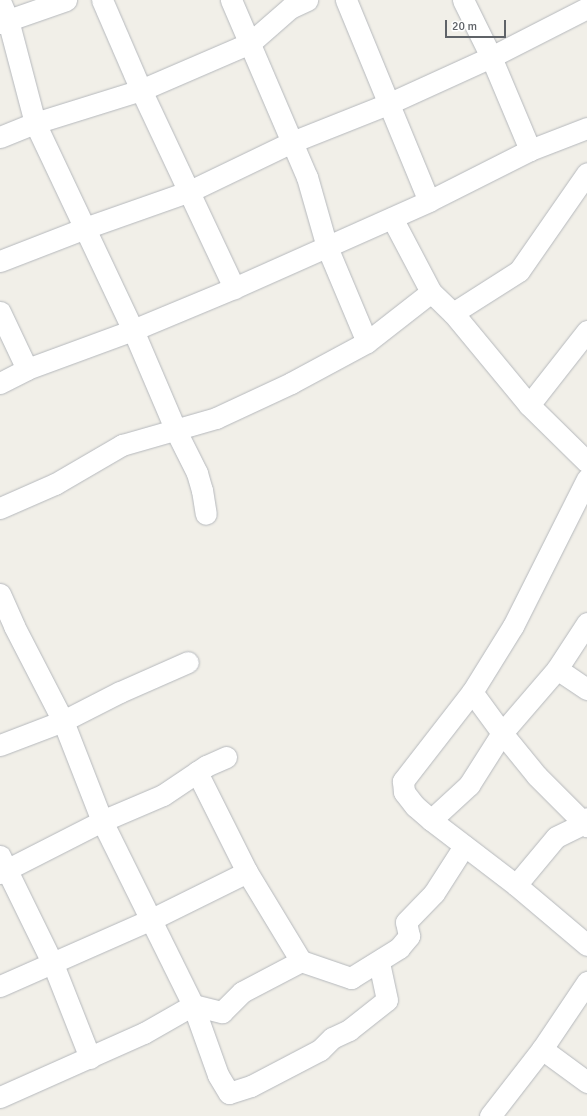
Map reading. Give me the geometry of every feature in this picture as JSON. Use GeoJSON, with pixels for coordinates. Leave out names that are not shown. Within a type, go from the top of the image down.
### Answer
{"type":"FeatureCollection","features":[{"type":"Feature","properties":{"kind":"street"},"geometry":{"type":"LineString","coordinates":[[66,0],[3,15],[35,123],[133,330],[176,431],[197,473],[202,490],[206,514]]}},
{"type":"Feature","properties":{"kind":"street"},"geometry":{"type":"LineString","coordinates":[[102,0],[141,90],[190,191],[234,288]]}},
{"type":"Feature","properties":{"kind":"street"},"geometry":{"type":"LineString","coordinates":[[231,0],[307,177],[327,247],[367,342]]}},
{"type":"Feature","properties":{"kind":"street"},"geometry":{"type":"LineString","coordinates":[[0,137],[35,123],[141,90],[250,43],[290,8],[308,0]]}},
{"type":"Feature","properties":{"kind":"street"},"geometry":{"type":"LineString","coordinates":[[346,0],[390,103],[429,201]]}},
{"type":"Feature","properties":{"kind":"street"},"geometry":{"type":"LineString","coordinates":[[462,0],[491,56],[530,150]]}},
{"type":"Feature","properties":{"kind":"street"},"geometry":{"type":"LineString","coordinates":[[0,261],[84,228],[190,191],[292,142],[390,103],[491,56],[585,7]]}},
{"type":"Feature","properties":{"kind":"street"},"geometry":{"type":"LineString","coordinates":[[0,383],[26,369],[133,330],[234,288],[429,201],[530,150],[587,128]]}},
{"type":"Feature","properties":{"kind":"street"},"geometry":{"type":"LineString","coordinates":[[453,313],[518,271],[587,173]]}},
{"type":"Feature","properties":{"kind":"street"},"geometry":{"type":"LineString","coordinates":[[392,218],[431,292],[453,313],[529,405],[587,462]]}},
{"type":"Feature","properties":{"kind":"street"},"geometry":{"type":"LineString","coordinates":[[0,508],[55,484],[122,445],[176,431],[216,418],[258,399],[367,342],[431,292]]}},
{"type":"Feature","properties":{"kind":"street"},"geometry":{"type":"LineString","coordinates":[[0,312],[26,369]]}},
{"type":"Feature","properties":{"kind":"street"},"geometry":{"type":"LineString","coordinates":[[529,405],[587,331]]}},
{"type":"Feature","properties":{"kind":"street"},"geometry":{"type":"LineString","coordinates":[[587,479],[513,626],[472,692],[402,781],[404,792],[415,806],[430,820],[516,885],[587,945]]}},
{"type":"Feature","properties":{"kind":"street"},"geometry":{"type":"LineString","coordinates":[[0,594],[7,629],[63,721],[102,821],[194,1005],[218,1075],[229,1093],[251,1086],[320,1050],[332,1038],[349,1030],[387,1000],[379,962]]}},
{"type":"Feature","properties":{"kind":"street"},"geometry":{"type":"LineString","coordinates":[[430,820],[469,785],[502,733],[557,669],[587,623]]}},
{"type":"Feature","properties":{"kind":"street"},"geometry":{"type":"LineString","coordinates":[[0,745],[63,721],[120,692],[188,662]]}},
{"type":"Feature","properties":{"kind":"street"},"geometry":{"type":"LineString","coordinates":[[557,669],[587,689]]}},
{"type":"Feature","properties":{"kind":"street"},"geometry":{"type":"LineString","coordinates":[[472,692],[502,733],[537,776],[586,823],[556,836],[516,885]]}},
{"type":"Feature","properties":{"kind":"street"},"geometry":{"type":"LineString","coordinates":[[90,1058],[53,964],[2,866],[163,795],[197,772],[226,757]]}},
{"type":"Feature","properties":{"kind":"street"},"geometry":{"type":"LineString","coordinates":[[197,772],[247,872],[301,961],[351,978],[379,962],[399,948],[409,936],[406,922],[434,892],[464,846]]}},
{"type":"Feature","properties":{"kind":"street"},"geometry":{"type":"LineString","coordinates":[[0,986],[53,964],[152,919],[247,872]]}},
{"type":"Feature","properties":{"kind":"street"},"geometry":{"type":"LineString","coordinates":[[0,1097],[144,1033],[194,1005],[222,1012],[242,992],[301,961]]}},
{"type":"Feature","properties":{"kind":"street"},"geometry":{"type":"LineString","coordinates":[[490,1116],[542,1049],[587,982]]}},
{"type":"Feature","properties":{"kind":"street"},"geometry":{"type":"LineString","coordinates":[[542,1049],[587,1082]]}}]}
